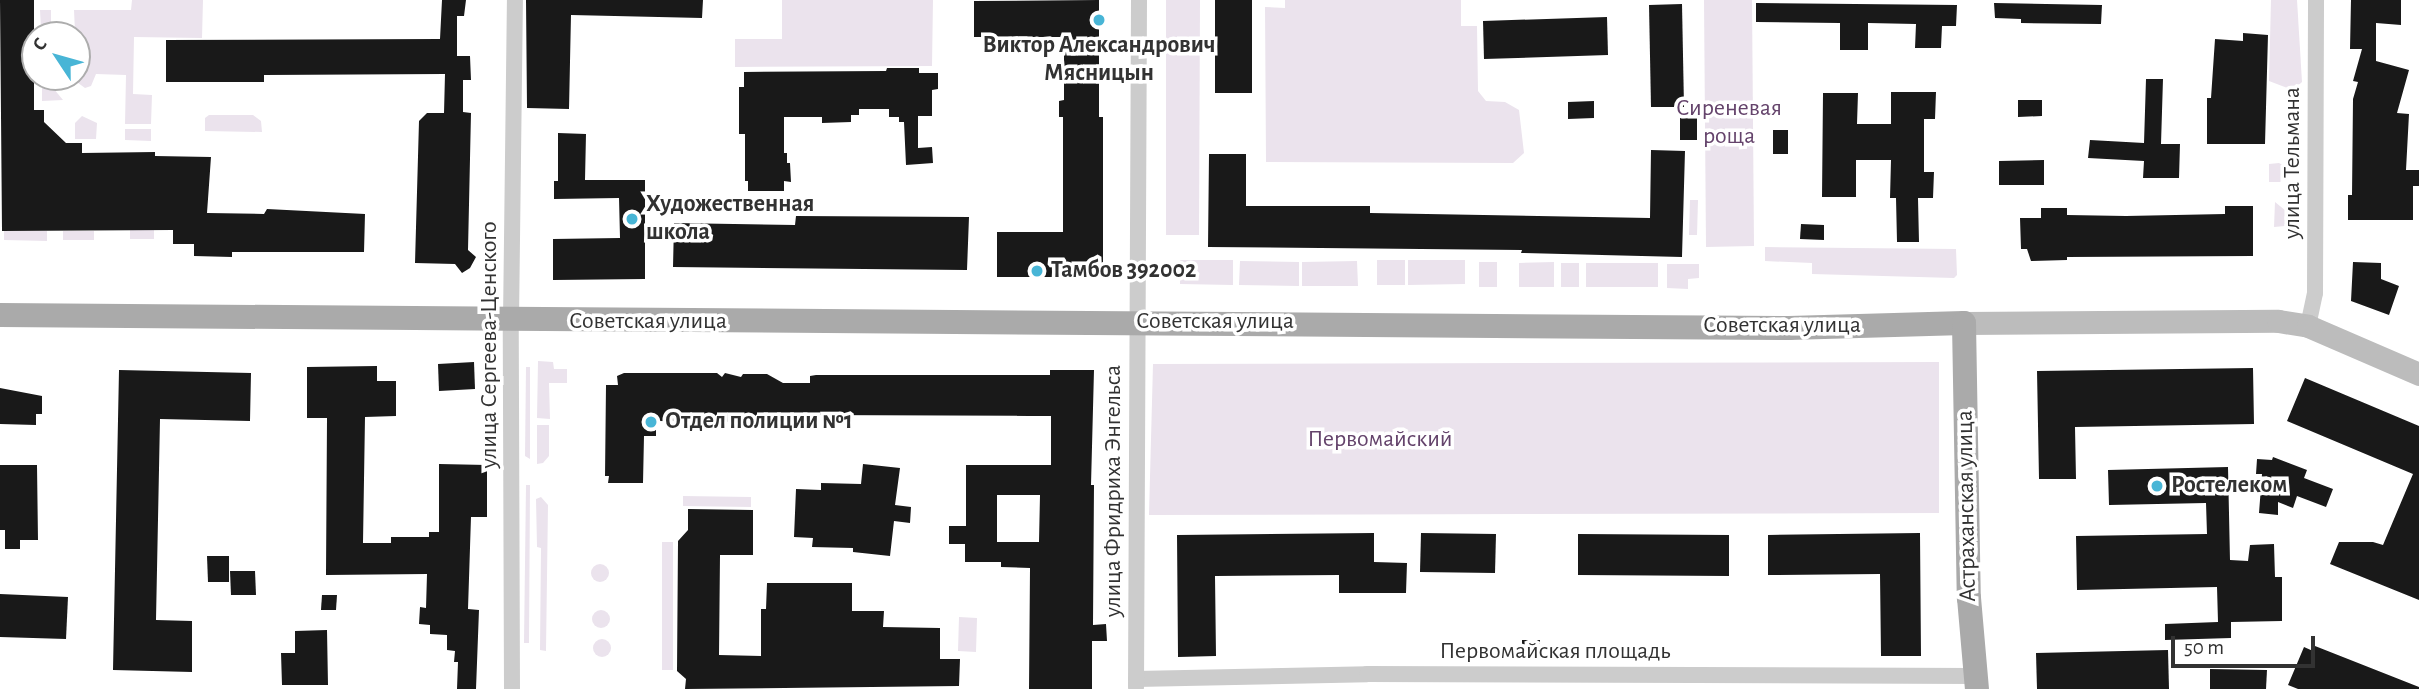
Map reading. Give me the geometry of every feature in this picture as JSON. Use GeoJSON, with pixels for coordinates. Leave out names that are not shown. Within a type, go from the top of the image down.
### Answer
{"type":"FeatureCollection","features":[{"type":"Feature","properties":{"kind":"main road","name":"Советская улица"},"geometry":{"type":"LineString","coordinates":[[0,315],[511,321],[1138,322],[1789,328],[1964,323],[2278,320],[2308,326],[2419,374]]}},
{"type":"Feature","properties":{"kind":"main road","name":"Астраханская улица"},"geometry":{"type":"LineString","coordinates":[[1964,323],[1969,598],[1975,682]]}},
{"type":"Feature","properties":{"kind":"street","name":"улица Сергеева-Ценского"},"geometry":{"type":"LineString","coordinates":[[512,689],[511,321],[515,0]]}},
{"type":"Feature","properties":{"kind":"street","name":"улица Фридриха Энгельса"},"geometry":{"type":"LineString","coordinates":[[1136,684],[1139,0]]}},
{"type":"Feature","properties":{"kind":"street","name":"улица Тельмана"},"geometry":{"type":"LineString","coordinates":[[2308,326],[2315,293],[2316,0]]}},
{"type":"Feature","properties":{"kind":"street","name":"Первомайская площадь"},"geometry":{"type":"LineString","coordinates":[[1136,684],[1367,674],[1975,682]]}},
{"type":"Feature","properties":{"kind":"green space"},"geometry":{"type":"Polygon","coordinates":[[[132,0],[203,0],[202,38],[134,37],[133,94],[152,95],[151,124],[125,124],[126,75],[96,74],[91,86],[91,21],[74,21],[74,10],[131,10],[132,0]]]}},
{"type":"Feature","properties":{"kind":"green space"},"geometry":{"type":"Polygon","coordinates":[[[782,0],[933,0],[932,66],[735,67],[735,39],[782,39],[782,0]]]}},
{"type":"Feature","properties":{"kind":"green space"},"geometry":{"type":"Polygon","coordinates":[[[1166,0],[1200,0],[1199,235],[1166,235],[1166,0]]]}},
{"type":"Feature","properties":{"kind":"green space"},"geometry":{"type":"Polygon","coordinates":[[[1285,0],[1461,0],[1461,26],[1477,26],[1478,91],[1486,101],[1505,102],[1519,110],[1524,153],[1513,163],[1266,162],[1265,7],[1285,8],[1285,0]]]}},
{"type":"Feature","properties":{"kind":"green space","name":"Сиреневая роща"},"geometry":{"type":"Polygon","coordinates":[[[1704,0],[1752,0],[1754,246],[1706,247],[1704,0]]]}},
{"type":"Feature","properties":{"kind":"green space"},"geometry":{"type":"Polygon","coordinates":[[[2271,0],[2297,0],[2302,82],[2293,90],[2269,81],[2271,0]]]}},
{"type":"Feature","properties":{"kind":"green space"},"geometry":{"type":"Polygon","coordinates":[[[40,10],[51,10],[51,21],[41,21],[40,10]]]}},
{"type":"Feature","properties":{"kind":"green space"},"geometry":{"type":"Polygon","coordinates":[[[42,91],[56,91],[63,100],[42,101],[42,91]]]}},
{"type":"Feature","properties":{"kind":"green space"},"geometry":{"type":"Polygon","coordinates":[[[209,115],[253,115],[261,121],[262,132],[205,131],[205,118],[209,115]]]}},
{"type":"Feature","properties":{"kind":"green space"},"geometry":{"type":"Polygon","coordinates":[[[82,116],[97,123],[96,139],[75,139],[75,123],[82,116]]]}},
{"type":"Feature","properties":{"kind":"green space"},"geometry":{"type":"Polygon","coordinates":[[[125,129],[151,129],[151,141],[125,140],[125,129]]]}},
{"type":"Feature","properties":{"kind":"green space"},"geometry":{"type":"Polygon","coordinates":[[[2279,163],[2286,167],[2286,176],[2280,182],[2269,182],[2269,164],[2279,163]]]}},
{"type":"Feature","properties":{"kind":"green space"},"geometry":{"type":"Polygon","coordinates":[[[1690,200],[1698,200],[1697,235],[1689,235],[1690,200]]]}},
{"type":"Feature","properties":{"kind":"green space"},"geometry":{"type":"Polygon","coordinates":[[[2275,202],[2286,211],[2285,226],[2274,227],[2275,202]]]}},
{"type":"Feature","properties":{"kind":"green space"},"geometry":{"type":"Polygon","coordinates":[[[130,230],[154,230],[154,239],[130,239],[130,230]]]}},
{"type":"Feature","properties":{"kind":"green space"},"geometry":{"type":"Polygon","coordinates":[[[4,231],[47,231],[47,241],[4,240],[4,231]]]}},
{"type":"Feature","properties":{"kind":"green space"},"geometry":{"type":"Polygon","coordinates":[[[63,231],[94,231],[94,240],[63,240],[63,231]]]}},
{"type":"Feature","properties":{"kind":"green space"},"geometry":{"type":"Polygon","coordinates":[[[1765,247],[1956,249],[1957,275],[1954,278],[1812,274],[1812,263],[1765,261],[1765,247]]]}},
{"type":"Feature","properties":{"kind":"green space"},"geometry":{"type":"Polygon","coordinates":[[[1180,260],[1233,260],[1233,285],[1180,284],[1180,260]]]}},
{"type":"Feature","properties":{"kind":"green space"},"geometry":{"type":"Polygon","coordinates":[[[1377,260],[1405,260],[1405,285],[1377,285],[1377,260]]]}},
{"type":"Feature","properties":{"kind":"green space"},"geometry":{"type":"Polygon","coordinates":[[[1408,260],[1465,260],[1465,284],[1408,285],[1408,260]]]}},
{"type":"Feature","properties":{"kind":"green space"},"geometry":{"type":"Polygon","coordinates":[[[1240,261],[1299,262],[1299,286],[1239,285],[1240,261]]]}},
{"type":"Feature","properties":{"kind":"green space"},"geometry":{"type":"Polygon","coordinates":[[[1357,261],[1358,286],[1302,286],[1302,262],[1357,261]]]}},
{"type":"Feature","properties":{"kind":"green space"},"geometry":{"type":"Polygon","coordinates":[[[1479,262],[1497,262],[1497,287],[1479,287],[1479,262]]]}},
{"type":"Feature","properties":{"kind":"green space"},"geometry":{"type":"Polygon","coordinates":[[[1554,262],[1554,287],[1519,287],[1519,263],[1554,262]]]}},
{"type":"Feature","properties":{"kind":"green space"},"geometry":{"type":"Polygon","coordinates":[[[1561,263],[1579,263],[1579,287],[1561,287],[1561,263]]]}},
{"type":"Feature","properties":{"kind":"green space"},"geometry":{"type":"Polygon","coordinates":[[[1586,263],[1658,263],[1658,287],[1586,287],[1586,263]]]}},
{"type":"Feature","properties":{"kind":"green space"},"geometry":{"type":"Polygon","coordinates":[[[1667,264],[1699,264],[1699,278],[1688,279],[1688,289],[1667,288],[1667,264]]]}},
{"type":"Feature","properties":{"kind":"green space"},"geometry":{"type":"Polygon","coordinates":[[[538,361],[553,362],[554,369],[567,369],[567,383],[549,383],[550,419],[537,418],[538,361]]]}},
{"type":"Feature","properties":{"kind":"green space","name":"Первомайский"},"geometry":{"type":"Polygon","coordinates":[[[1939,362],[1939,513],[1149,515],[1153,364],[1939,362]]]}},
{"type":"Feature","properties":{"kind":"green space"},"geometry":{"type":"Polygon","coordinates":[[[526,367],[530,367],[530,459],[525,456],[526,367]]]}},
{"type":"Feature","properties":{"kind":"green space"},"geometry":{"type":"Polygon","coordinates":[[[537,425],[549,425],[549,456],[543,463],[537,464],[537,425]]]}},
{"type":"Feature","properties":{"kind":"green space"},"geometry":{"type":"Polygon","coordinates":[[[526,485],[530,485],[529,643],[524,643],[526,485]]]}},
{"type":"Feature","properties":{"kind":"green space"},"geometry":{"type":"Polygon","coordinates":[[[683,496],[751,497],[751,507],[683,506],[683,496]]]}},
{"type":"Feature","properties":{"kind":"green space"},"geometry":{"type":"Polygon","coordinates":[[[541,497],[548,505],[546,651],[540,650],[541,548],[537,547],[536,499],[541,497]]]}},
{"type":"Feature","properties":{"kind":"green space"},"geometry":{"type":"Polygon","coordinates":[[[662,542],[673,542],[673,670],[662,670],[662,542]]]}},
{"type":"Feature","properties":{"kind":"green space"},"geometry":{"type":"Polygon","coordinates":[[[600,564],[606,567],[609,573],[606,579],[600,582],[594,579],[591,573],[594,567],[600,564]]]}},
{"type":"Feature","properties":{"kind":"green space"},"geometry":{"type":"Polygon","coordinates":[[[601,610],[607,613],[610,619],[607,625],[601,628],[595,625],[592,619],[595,613],[601,610]]]}},
{"type":"Feature","properties":{"kind":"green space"},"geometry":{"type":"Polygon","coordinates":[[[959,617],[977,618],[976,652],[958,651],[959,617]]]}},
{"type":"Feature","properties":{"kind":"green space"},"geometry":{"type":"Polygon","coordinates":[[[602,639],[608,642],[611,648],[608,654],[602,657],[596,654],[593,648],[596,642],[602,639]]]}},
{"type":"Feature","properties":{"kind":"building"},"geometry":{"type":"Polygon","coordinates":[[[0,0],[34,0],[34,21],[21,21],[21,91],[34,91],[34,110],[44,110],[44,122],[66,143],[82,143],[82,153],[155,152],[155,156],[211,157],[207,213],[264,214],[267,209],[365,214],[364,252],[232,252],[232,257],[194,256],[194,244],[173,244],[173,230],[2,231],[0,0]]]}},
{"type":"Feature","properties":{"kind":"building"},"geometry":{"type":"Polygon","coordinates":[[[442,0],[466,0],[464,16],[457,16],[457,56],[470,56],[471,80],[463,80],[463,112],[471,113],[468,250],[476,257],[470,268],[462,273],[455,264],[415,263],[419,121],[427,113],[444,113],[445,74],[264,75],[264,82],[166,82],[166,40],[440,39],[442,0]]]}},
{"type":"Feature","properties":{"kind":"building"},"geometry":{"type":"Polygon","coordinates":[[[526,0],[703,0],[702,18],[571,15],[569,109],[527,108],[526,0]]]}},
{"type":"Feature","properties":{"kind":"building"},"geometry":{"type":"Polygon","coordinates":[[[1099,0],[1099,117],[1103,117],[1103,277],[997,277],[997,232],[1063,232],[1063,117],[1059,117],[1059,101],[1064,100],[1064,37],[974,37],[974,1],[1099,0]]]}},
{"type":"Feature","properties":{"kind":"building"},"geometry":{"type":"Polygon","coordinates":[[[1215,0],[1252,0],[1252,93],[1215,93],[1215,0]]]}},
{"type":"Feature","properties":{"kind":"building"},"geometry":{"type":"Polygon","coordinates":[[[2351,0],[2401,0],[2401,25],[2376,23],[2376,61],[2409,70],[2397,113],[2409,114],[2406,170],[2419,170],[2419,186],[2413,186],[2413,220],[2348,220],[2348,195],[2352,195],[2353,99],[2358,82],[2353,81],[2362,49],[2350,49],[2351,0]]]}},
{"type":"Feature","properties":{"kind":"building"},"geometry":{"type":"Polygon","coordinates":[[[1756,3],[1957,5],[1956,26],[1942,26],[1941,48],[1915,48],[1916,24],[1868,23],[1868,50],[1840,50],[1840,23],[1756,22],[1756,3]]]}},
{"type":"Feature","properties":{"kind":"building"},"geometry":{"type":"Polygon","coordinates":[[[1994,3],[2102,5],[2101,24],[2021,23],[2021,19],[1995,18],[1994,3]]]}},
{"type":"Feature","properties":{"kind":"building"},"geometry":{"type":"Polygon","coordinates":[[[1682,4],[1684,107],[1651,107],[1649,5],[1682,4]]]}},
{"type":"Feature","properties":{"kind":"building"},"geometry":{"type":"Polygon","coordinates":[[[1607,17],[1608,55],[1484,59],[1483,21],[1607,17]]]}},
{"type":"Feature","properties":{"kind":"building"},"geometry":{"type":"Polygon","coordinates":[[[2243,33],[2268,35],[2265,144],[2207,144],[2207,98],[2211,98],[2215,39],[2243,41],[2243,33]]]}},
{"type":"Feature","properties":{"kind":"building"},"geometry":{"type":"Polygon","coordinates":[[[887,68],[919,68],[919,73],[938,73],[938,89],[932,90],[932,116],[918,116],[918,148],[932,147],[933,163],[906,165],[904,122],[899,122],[899,117],[889,117],[889,109],[859,109],[859,115],[851,115],[851,122],[822,123],[822,117],[784,117],[784,153],[787,153],[787,163],[790,163],[791,182],[784,181],[784,191],[748,191],[748,181],[745,181],[745,134],[739,134],[739,87],[744,87],[744,72],[886,71],[887,68]]]}},
{"type":"Feature","properties":{"kind":"building"},"geometry":{"type":"Polygon","coordinates":[[[2146,79],[2163,79],[2161,144],[2180,144],[2179,178],[2143,178],[2144,161],[2088,158],[2090,140],[2144,143],[2146,79]]]}},
{"type":"Feature","properties":{"kind":"building"},"geometry":{"type":"Polygon","coordinates":[[[1891,92],[1936,92],[1935,119],[1924,119],[1924,172],[1934,172],[1933,198],[1918,198],[1919,242],[1897,242],[1896,198],[1890,198],[1891,160],[1856,160],[1856,197],[1822,197],[1823,93],[1858,93],[1857,124],[1891,124],[1891,92]]]}},
{"type":"Feature","properties":{"kind":"building"},"geometry":{"type":"Polygon","coordinates":[[[2018,100],[2042,100],[2042,116],[2018,117],[2018,100]]]}},
{"type":"Feature","properties":{"kind":"building"},"geometry":{"type":"Polygon","coordinates":[[[1594,101],[1594,118],[1568,119],[1568,102],[1594,101]]]}},
{"type":"Feature","properties":{"kind":"building"},"geometry":{"type":"Polygon","coordinates":[[[1697,115],[1697,140],[1680,140],[1680,116],[1697,115]]]}},
{"type":"Feature","properties":{"kind":"building"},"geometry":{"type":"Polygon","coordinates":[[[1773,130],[1788,130],[1788,154],[1773,154],[1773,130]]]}},
{"type":"Feature","properties":{"kind":"building","name":"Художественная школа"},"geometry":{"type":"Polygon","coordinates":[[[558,133],[586,134],[585,180],[645,180],[645,279],[553,280],[553,239],[620,238],[619,198],[554,199],[554,181],[558,181],[558,133]]]}},
{"type":"Feature","properties":{"kind":"building"},"geometry":{"type":"Polygon","coordinates":[[[1651,150],[1685,151],[1682,257],[1521,253],[1522,250],[1208,247],[1209,154],[1246,154],[1246,206],[1370,206],[1370,213],[1650,218],[1651,150]]]}},
{"type":"Feature","properties":{"kind":"building"},"geometry":{"type":"Polygon","coordinates":[[[2044,160],[2044,185],[1999,185],[1999,161],[2044,160]]]}},
{"type":"Feature","properties":{"kind":"building"},"geometry":{"type":"Polygon","coordinates":[[[2225,206],[2253,206],[2253,256],[2067,257],[2067,260],[2031,261],[2027,249],[2021,249],[2020,218],[2041,218],[2041,208],[2067,208],[2067,215],[2126,216],[2225,214],[2225,206]]]}},
{"type":"Feature","properties":{"kind":"building"},"geometry":{"type":"Polygon","coordinates":[[[796,216],[969,217],[967,270],[673,267],[674,223],[795,225],[796,216]]]}},
{"type":"Feature","properties":{"kind":"building"},"geometry":{"type":"Polygon","coordinates":[[[1801,224],[1824,225],[1824,240],[1800,239],[1801,224]]]}},
{"type":"Feature","properties":{"kind":"building"},"geometry":{"type":"Polygon","coordinates":[[[2353,262],[2381,263],[2381,279],[2399,286],[2389,315],[2351,301],[2353,262]]]}},
{"type":"Feature","properties":{"kind":"building"},"geometry":{"type":"Polygon","coordinates":[[[474,362],[475,389],[439,391],[438,364],[474,362]]]}},
{"type":"Feature","properties":{"kind":"building"},"geometry":{"type":"Polygon","coordinates":[[[377,366],[377,381],[396,381],[396,416],[365,417],[363,543],[391,543],[391,537],[429,537],[429,532],[439,532],[439,464],[487,465],[487,517],[471,517],[468,609],[479,610],[476,689],[457,689],[458,662],[454,662],[455,651],[447,650],[447,635],[430,634],[430,625],[419,624],[420,607],[426,608],[427,574],[326,575],[327,418],[307,418],[307,367],[377,366]]]}},
{"type":"Feature","properties":{"kind":"building"},"geometry":{"type":"Polygon","coordinates":[[[2253,368],[2254,424],[2075,427],[2076,479],[2039,479],[2037,371],[2253,368]]]}},
{"type":"Feature","properties":{"kind":"building"},"geometry":{"type":"Polygon","coordinates":[[[119,370],[251,373],[250,421],[160,419],[156,620],[192,621],[192,672],[113,670],[119,370]]]}},
{"type":"Feature","properties":{"kind":"building"},"geometry":{"type":"Polygon","coordinates":[[[1050,370],[1094,370],[1091,485],[1094,485],[1093,625],[1106,624],[1107,641],[1092,641],[1092,689],[1029,689],[1030,568],[1001,567],[1001,562],[965,562],[965,544],[949,544],[949,526],[966,526],[966,465],[1051,465],[1051,416],[809,415],[809,428],[774,428],[774,422],[656,421],[656,436],[644,436],[643,483],[608,483],[609,476],[605,476],[606,385],[618,385],[617,376],[624,373],[717,373],[722,377],[725,373],[741,377],[743,374],[767,374],[783,383],[810,383],[810,376],[816,375],[1050,375],[1050,370]],[[997,495],[997,542],[1039,542],[1040,495],[997,495]]]}},
{"type":"Feature","properties":{"kind":"building"},"geometry":{"type":"Polygon","coordinates":[[[2305,378],[2419,426],[2419,600],[2330,564],[2339,542],[2373,542],[2383,545],[2413,474],[2287,421],[2305,378]]]}},
{"type":"Feature","properties":{"kind":"building"},"geometry":{"type":"Polygon","coordinates":[[[0,388],[42,396],[42,414],[36,414],[36,425],[0,424],[0,388]]]}},
{"type":"Feature","properties":{"kind":"building"},"geometry":{"type":"Polygon","coordinates":[[[2273,457],[2307,470],[2304,478],[2333,489],[2326,507],[2297,496],[2293,508],[2278,502],[2278,515],[2259,513],[2262,474],[2256,474],[2257,459],[2272,460],[2273,457]]]}},
{"type":"Feature","properties":{"kind":"building"},"geometry":{"type":"Polygon","coordinates":[[[863,464],[900,468],[895,505],[911,507],[910,523],[894,521],[890,556],[853,552],[853,548],[812,547],[813,538],[794,537],[796,489],[821,490],[821,483],[861,484],[863,464]]]}},
{"type":"Feature","properties":{"kind":"building"},"geometry":{"type":"Polygon","coordinates":[[[0,465],[37,465],[38,540],[20,540],[20,549],[5,549],[5,530],[0,530],[0,465]]]}},
{"type":"Feature","properties":{"kind":"building"},"geometry":{"type":"Polygon","coordinates":[[[2228,467],[2230,560],[2248,561],[2250,545],[2274,544],[2275,577],[2282,577],[2282,621],[2231,622],[2231,638],[2165,640],[2165,624],[2218,622],[2217,587],[2077,590],[2076,536],[2207,534],[2206,503],[2109,505],[2108,470],[2228,467]]]}},
{"type":"Feature","properties":{"kind":"building"},"geometry":{"type":"Polygon","coordinates":[[[688,509],[753,510],[753,555],[720,555],[719,655],[761,656],[761,609],[766,609],[767,583],[852,583],[852,611],[884,611],[883,627],[940,628],[940,659],[960,659],[959,686],[685,689],[686,679],[677,671],[678,541],[688,530],[688,509]]]}},
{"type":"Feature","properties":{"kind":"building"},"geometry":{"type":"Polygon","coordinates":[[[1374,533],[1374,562],[1407,563],[1406,593],[1339,593],[1339,575],[1215,576],[1216,656],[1178,657],[1177,535],[1374,533]]]}},
{"type":"Feature","properties":{"kind":"building"},"geometry":{"type":"Polygon","coordinates":[[[1421,533],[1496,534],[1495,573],[1420,572],[1421,533]]]}},
{"type":"Feature","properties":{"kind":"building"},"geometry":{"type":"Polygon","coordinates":[[[1920,533],[1921,656],[1881,656],[1880,574],[1768,575],[1768,535],[1920,533]]]}},
{"type":"Feature","properties":{"kind":"building"},"geometry":{"type":"Polygon","coordinates":[[[1578,534],[1729,535],[1729,576],[1578,575],[1578,534]]]}},
{"type":"Feature","properties":{"kind":"building"},"geometry":{"type":"Polygon","coordinates":[[[207,556],[229,556],[229,582],[208,582],[207,556]]]}},
{"type":"Feature","properties":{"kind":"building"},"geometry":{"type":"Polygon","coordinates":[[[230,571],[255,571],[256,595],[231,595],[230,571]]]}},
{"type":"Feature","properties":{"kind":"building"},"geometry":{"type":"Polygon","coordinates":[[[0,594],[68,597],[66,639],[0,637],[0,594]]]}},
{"type":"Feature","properties":{"kind":"building"},"geometry":{"type":"Polygon","coordinates":[[[322,595],[337,595],[336,610],[321,610],[322,595]]]}},
{"type":"Feature","properties":{"kind":"building"},"geometry":{"type":"Polygon","coordinates":[[[327,630],[328,685],[282,685],[281,653],[295,653],[295,631],[327,630]]]}},
{"type":"Feature","properties":{"kind":"building"},"geometry":{"type":"Polygon","coordinates":[[[1522,640],[1540,640],[1540,658],[1522,658],[1522,640]]]}},
{"type":"Feature","properties":{"kind":"building"},"geometry":{"type":"Polygon","coordinates":[[[2315,646],[2419,689],[2298,689],[2288,685],[2304,647],[2313,651],[2315,646]]]}},
{"type":"Feature","properties":{"kind":"building"},"geometry":{"type":"Polygon","coordinates":[[[2168,650],[2169,689],[2037,689],[2036,653],[2168,650]]]}},
{"type":"Feature","properties":{"kind":"building"},"geometry":{"type":"Polygon","coordinates":[[[2210,669],[2267,670],[2266,689],[2210,689],[2210,669]]]}},
{"type":"Feature","properties":{"kind":"place","name":"Виктор Александрович Мясницын"},"geometry":{"type":"Point","coordinates":[1099,20]}},
{"type":"Feature","properties":{"kind":"place","name":"Художественная школа"},"geometry":{"type":"Point","coordinates":[632,219]}},
{"type":"Feature","properties":{"kind":"place","name":"Тамбов 392002"},"geometry":{"type":"Point","coordinates":[1037,271]}},
{"type":"Feature","properties":{"kind":"place","name":"Отдел полиции №1"},"geometry":{"type":"Point","coordinates":[651,422]}},
{"type":"Feature","properties":{"kind":"place","name":"Ростелеком"},"geometry":{"type":"Point","coordinates":[2157,486]}}]}
